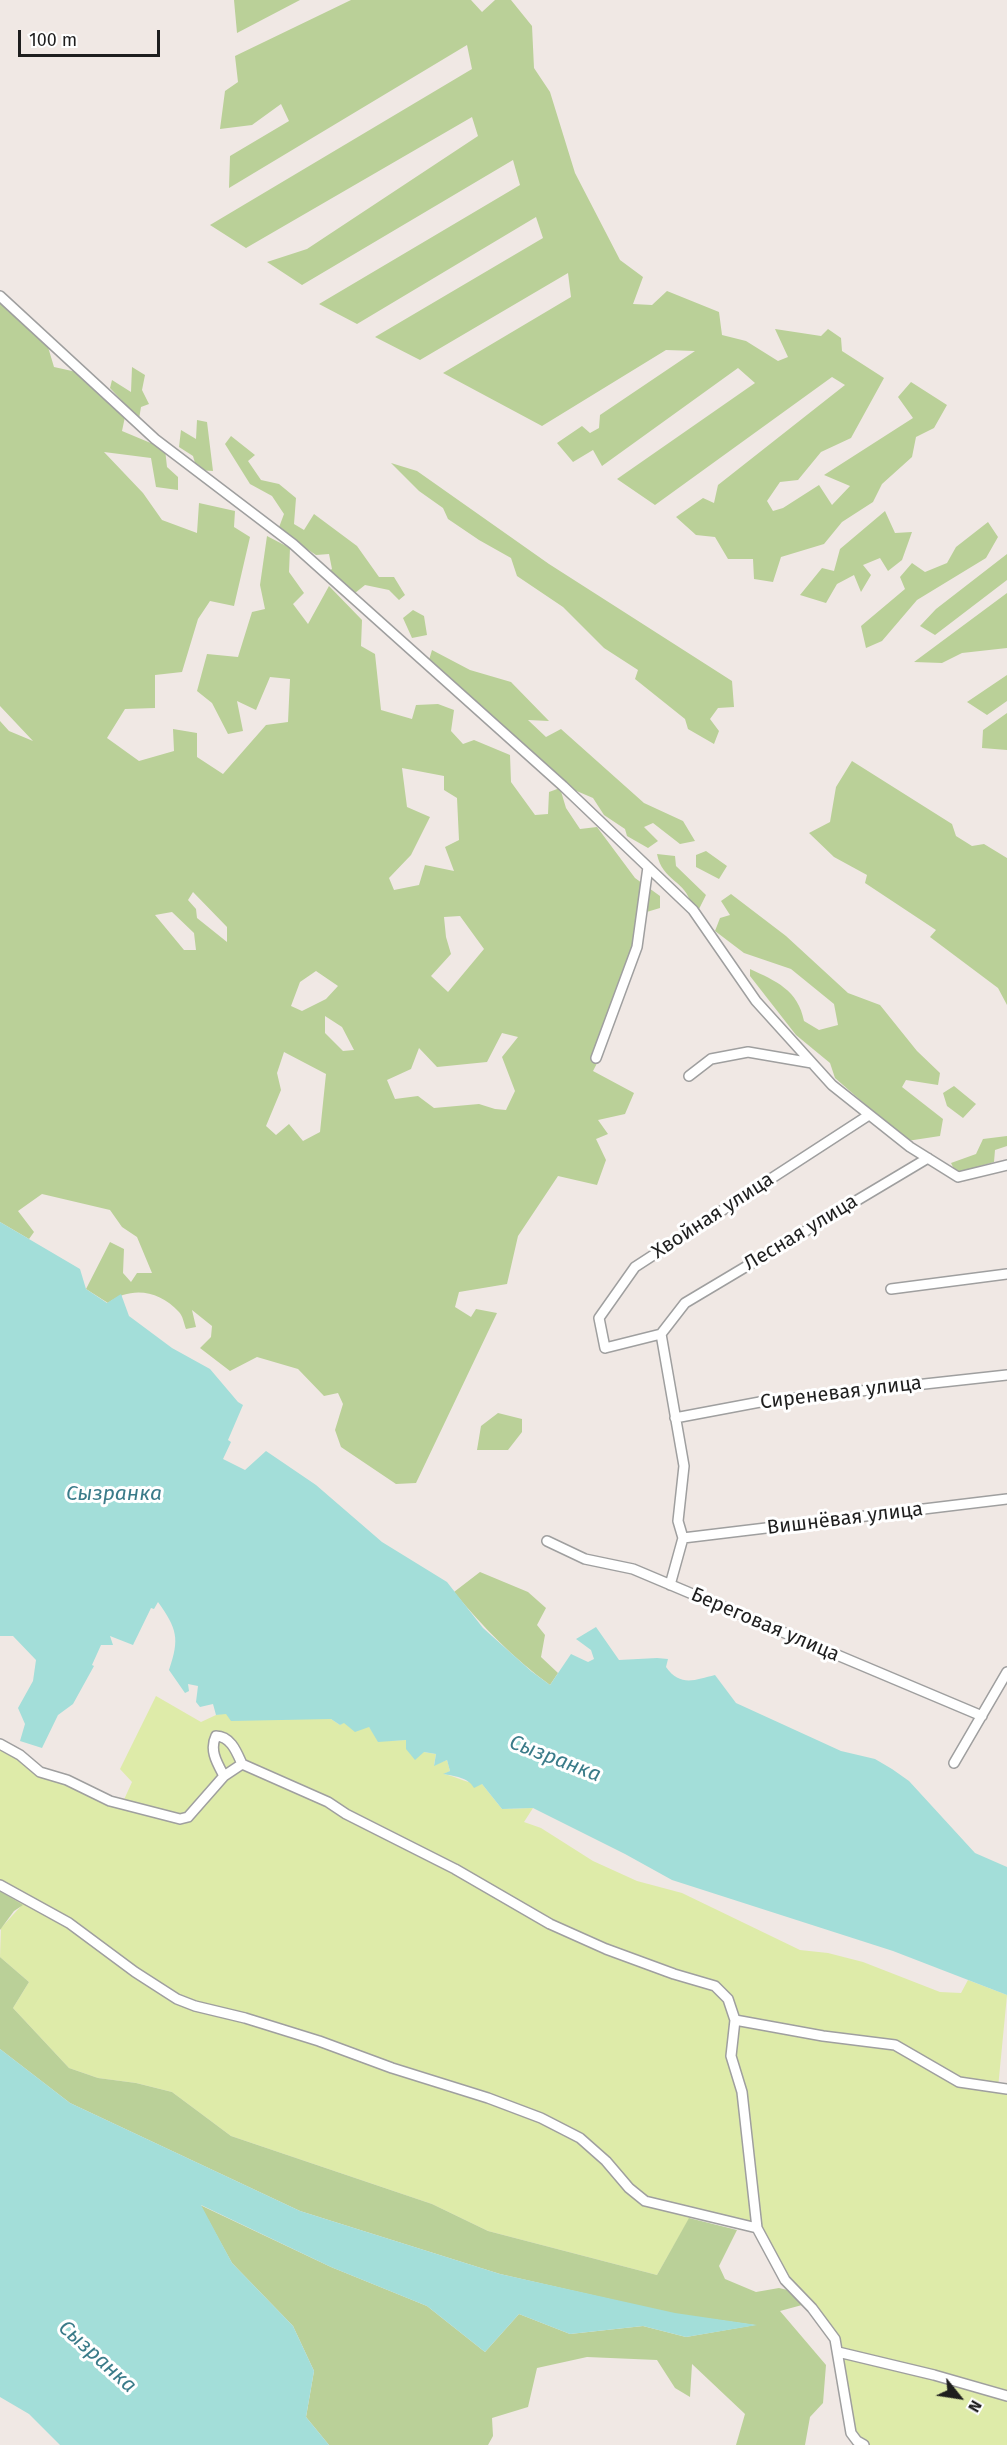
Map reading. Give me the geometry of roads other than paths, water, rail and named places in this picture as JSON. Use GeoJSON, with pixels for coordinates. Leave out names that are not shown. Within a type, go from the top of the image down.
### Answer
{"type":"FeatureCollection","features":[{"type":"Feature","properties":{"kind":"street"},"geometry":{"type":"LineString","coordinates":[[0,296],[155,439],[293,544],[562,786],[648,867],[693,910],[756,1000],[832,1086],[928,1158],[958,1177],[1007,1165]]}},
{"type":"Feature","properties":{"kind":"street"},"geometry":{"type":"LineString","coordinates":[[596,1058],[637,947],[648,867]]}},
{"type":"Feature","properties":{"kind":"street"},"geometry":{"type":"LineString","coordinates":[[689,1076],[711,1059],[748,1052],[812,1063]]}},
{"type":"Feature","properties":{"kind":"street","name":"Хвойная улица"},"geometry":{"type":"LineString","coordinates":[[661,1334],[605,1348],[599,1318],[635,1267],[869,1115]]}},
{"type":"Feature","properties":{"kind":"street","name":"Лесная улица"},"geometry":{"type":"LineString","coordinates":[[661,1334],[685,1303],[928,1158]]}},
{"type":"Feature","properties":{"kind":"street"},"geometry":{"type":"LineString","coordinates":[[891,1289],[1007,1274]]}},
{"type":"Feature","properties":{"kind":"street"},"geometry":{"type":"LineString","coordinates":[[661,1334],[684,1466],[678,1521],[683,1538],[670,1585]]}},
{"type":"Feature","properties":{"kind":"street","name":"Сиреневая улица"},"geometry":{"type":"LineString","coordinates":[[675,1418],[760,1402],[1007,1375]]}},
{"type":"Feature","properties":{"kind":"street","name":"Вишнёвая улица"},"geometry":{"type":"LineString","coordinates":[[683,1538],[1007,1499]]}},
{"type":"Feature","properties":{"kind":"street","name":"Береговая улица"},"geometry":{"type":"LineString","coordinates":[[547,1541],[585,1559],[633,1569],[982,1716]]}},
{"type":"Feature","properties":{"kind":"street"},"geometry":{"type":"LineString","coordinates":[[954,1763],[1007,1672]]}},
{"type":"Feature","properties":{"kind":"street"},"geometry":{"type":"LineString","coordinates":[[224,1776],[213,1752],[216,1736],[222,1736],[229,1741],[242,1764],[328,1802],[346,1814],[455,1869],[550,1924],[606,1949],[674,1974],[715,1986],[728,1999],[735,2020],[731,2056],[742,2092],[757,2228],[785,2280],[812,2308],[835,2339],[851,2433],[857,2441],[864,2445]]}},
{"type":"Feature","properties":{"kind":"street"},"geometry":{"type":"LineString","coordinates":[[0,1743],[40,1772],[67,1780],[110,1801],[180,1819],[188,1817],[224,1776],[242,1764]]}},
{"type":"Feature","properties":{"kind":"street"},"geometry":{"type":"LineString","coordinates":[[0,1885],[69,1923],[135,1972],[177,1999],[319,2041],[541,2118],[580,2138],[606,2161],[629,2188],[645,2201],[757,2228]]}},
{"type":"Feature","properties":{"kind":"street"},"geometry":{"type":"LineString","coordinates":[[735,2020],[823,2036],[895,2045],[959,2082],[1007,2090]]}},
{"type":"Feature","properties":{"kind":"street"},"geometry":{"type":"LineString","coordinates":[[838,2352],[934,2375],[1007,2396]]}},
{"type":"Feature","properties":{"kind":"water","name":"Сызранка"},"geometry":{"type":"Polygon","coordinates":[[[0,1222],[80,1269],[86,1289],[107,1303],[121,1294],[129,1316],[172,1348],[210,1369],[243,1405],[228,1440],[231,1442],[223,1459],[245,1470],[266,1451],[316,1485],[382,1542],[447,1582],[483,1628],[550,1685],[571,1654],[588,1662],[594,1659],[591,1650],[576,1639],[596,1627],[619,1660],[668,1659],[666,1667],[682,1680],[715,1675],[736,1703],[841,1751],[875,1759],[909,1781],[975,1853],[1007,1867],[1007,1995],[893,1951],[672,1880],[533,1808],[502,1809],[482,1784],[474,1788],[464,1779],[443,1774],[450,1771],[447,1760],[434,1766],[436,1754],[424,1752],[415,1760],[406,1749],[406,1740],[378,1742],[369,1727],[355,1732],[344,1723],[340,1725],[331,1719],[231,1721],[226,1714],[216,1715],[213,1704],[200,1707],[196,1702],[198,1686],[188,1684],[189,1691],[185,1693],[169,1670],[175,1650],[175,1634],[158,1602],[154,1609],[151,1608],[133,1645],[110,1636],[113,1645],[101,1645],[92,1665],[94,1666],[73,1704],[58,1715],[42,1748],[20,1741],[25,1724],[18,1708],[33,1681],[36,1660],[13,1636],[0,1636],[0,1222]]]}},
{"type":"Feature","properties":{"kind":"water","name":"Сызранка"},"geometry":{"type":"Polygon","coordinates":[[[0,2049],[70,2103],[300,2211],[500,2274],[675,2313],[757,2325],[686,2337],[643,2326],[570,2334],[519,2314],[485,2352],[427,2306],[331,2267],[201,2205],[232,2263],[293,2326],[314,2371],[306,2417],[329,2445],[60,2445],[29,2414],[0,2397],[0,2049]]]}}]}
